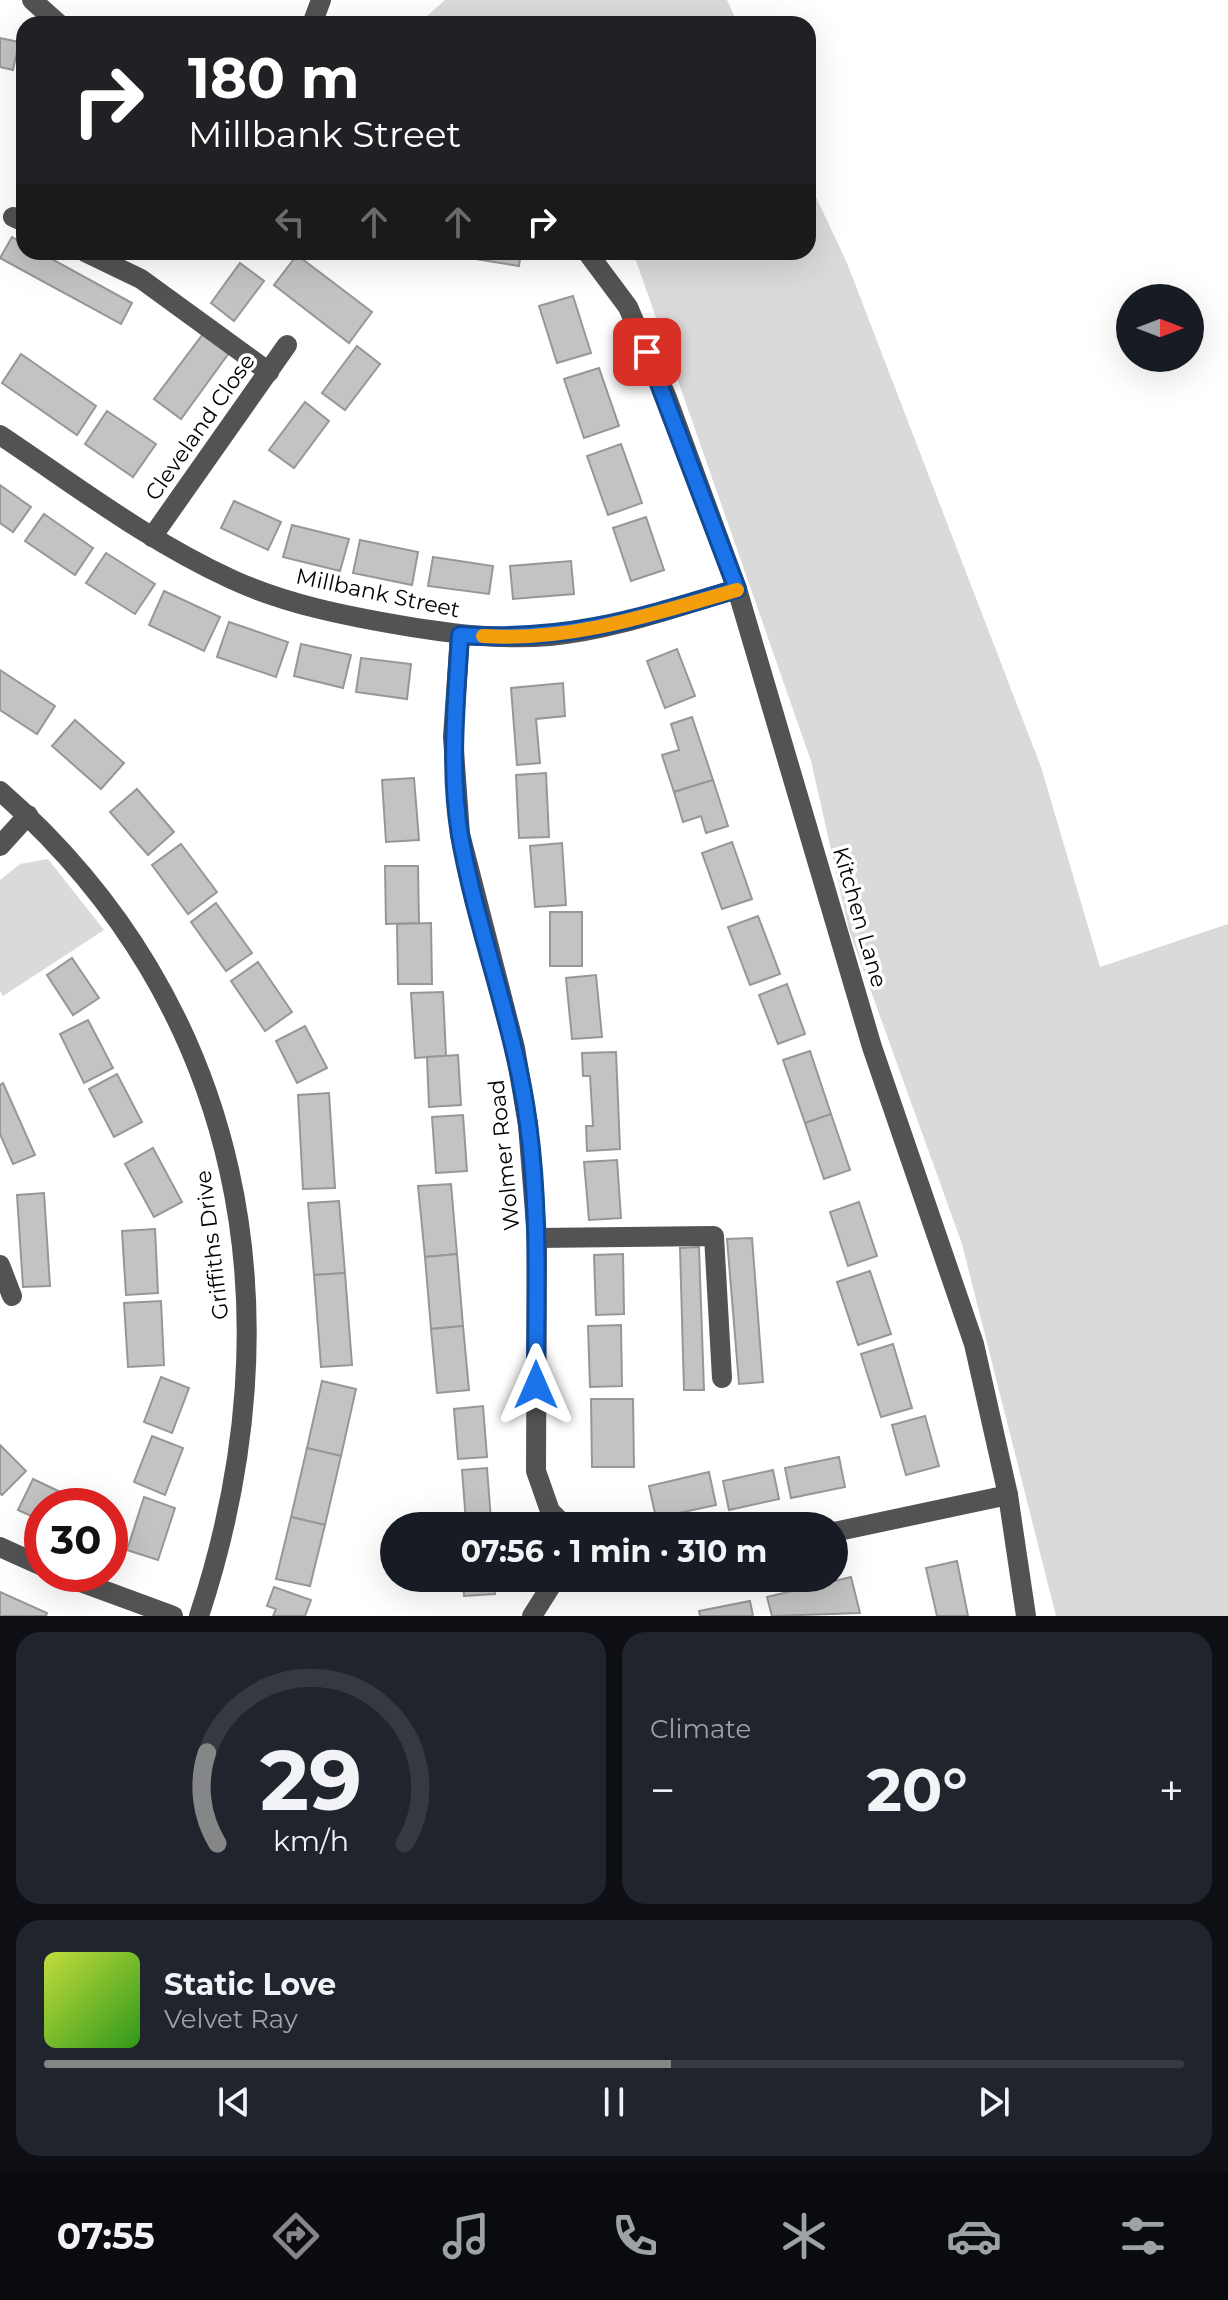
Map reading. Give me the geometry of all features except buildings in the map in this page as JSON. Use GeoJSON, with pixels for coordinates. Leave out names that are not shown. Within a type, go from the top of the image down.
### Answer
{"type":"FeatureCollection","features":[{"type":"Feature","properties":{"kind":"street"},"geometry":{"type":"LineString","coordinates":[[32,0],[50,16]]}},
{"type":"Feature","properties":{"kind":"street"},"geometry":{"type":"LineString","coordinates":[[102,260],[141,279],[269,372]]}},
{"type":"Feature","properties":{"kind":"street","name":"Kitchen Lane"},"geometry":{"type":"LineString","coordinates":[[593,260],[628,307],[667,398],[737,589],[872,1047],[974,1344],[1008,1495],[1026,1616]]}},
{"type":"Feature","properties":{"kind":"street","name":"Cleveland Close"},"geometry":{"type":"LineString","coordinates":[[152,537],[287,345]]}},
{"type":"Feature","properties":{"kind":"street","name":"Millbank Street"},"geometry":{"type":"LineString","coordinates":[[0,435],[152,537],[232,579],[276,595],[367,619],[460,635],[552,636],[635,619],[737,589]]}},
{"type":"Feature","properties":{"kind":"street","name":"Wolmer Road"},"geometry":{"type":"LineString","coordinates":[[460,635],[453,737],[460,834],[515,1048],[528,1125],[537,1238],[536,1471],[551,1512]]}},
{"type":"Feature","properties":{"kind":"street","name":"Griffiths Drive"},"geometry":{"type":"LineString","coordinates":[[0,791],[83,871],[128,933],[170,1003],[206,1088],[232,1184],[246,1308],[246,1412],[230,1509],[199,1616]]}},
{"type":"Feature","properties":{"kind":"street"},"geometry":{"type":"LineString","coordinates":[[0,846],[28,815]]}},
{"type":"Feature","properties":{"kind":"street"},"geometry":{"type":"LineString","coordinates":[[537,1238],[714,1236],[722,1378]]}},
{"type":"Feature","properties":{"kind":"street"},"geometry":{"type":"LineString","coordinates":[[0,1265],[12,1296]]}},
{"type":"Feature","properties":{"kind":"street"},"geometry":{"type":"LineString","coordinates":[[848,1529],[1008,1495]]}},
{"type":"Feature","properties":{"kind":"street"},"geometry":{"type":"LineString","coordinates":[[0,1547],[24,1558]]}},
{"type":"Feature","properties":{"kind":"street"},"geometry":{"type":"LineString","coordinates":[[108,1592],[173,1616]]}},
{"type":"Feature","properties":{"kind":"street"},"geometry":{"type":"LineString","coordinates":[[532,1616],[547,1592]]}},
{"type":"Feature","properties":{"kind":"shaded area"},"geometry":{"type":"Polygon","coordinates":[[[445,0],[727,0],[734,16],[427,16],[445,0]]]}},
{"type":"Feature","properties":{"kind":"shaded area"},"geometry":{"type":"Polygon","coordinates":[[[816,197],[847,263],[1041,767],[1100,967],[1228,924],[1228,1616],[1056,1616],[962,1244],[849,930],[811,761],[636,260],[816,260],[816,197]]]}},
{"type":"Feature","properties":{"kind":"shaded area"},"geometry":{"type":"Polygon","coordinates":[[[48,859],[104,930],[3,996],[0,991],[0,880],[20,864],[48,859]]]}},
{"type":"Feature","properties":{"kind":"slow traffic"},"geometry":{"type":"LineString","coordinates":[[483,636],[552,636],[602,627],[737,590]]}},
{"type":"Feature","properties":{"kind":"route"},"geometry":{"type":"LineString","coordinates":[[536,1385],[537,1238],[528,1125],[515,1048],[460,834],[453,737],[460,635],[508,638],[552,636],[635,619],[737,589],[647,352]]}}]}
